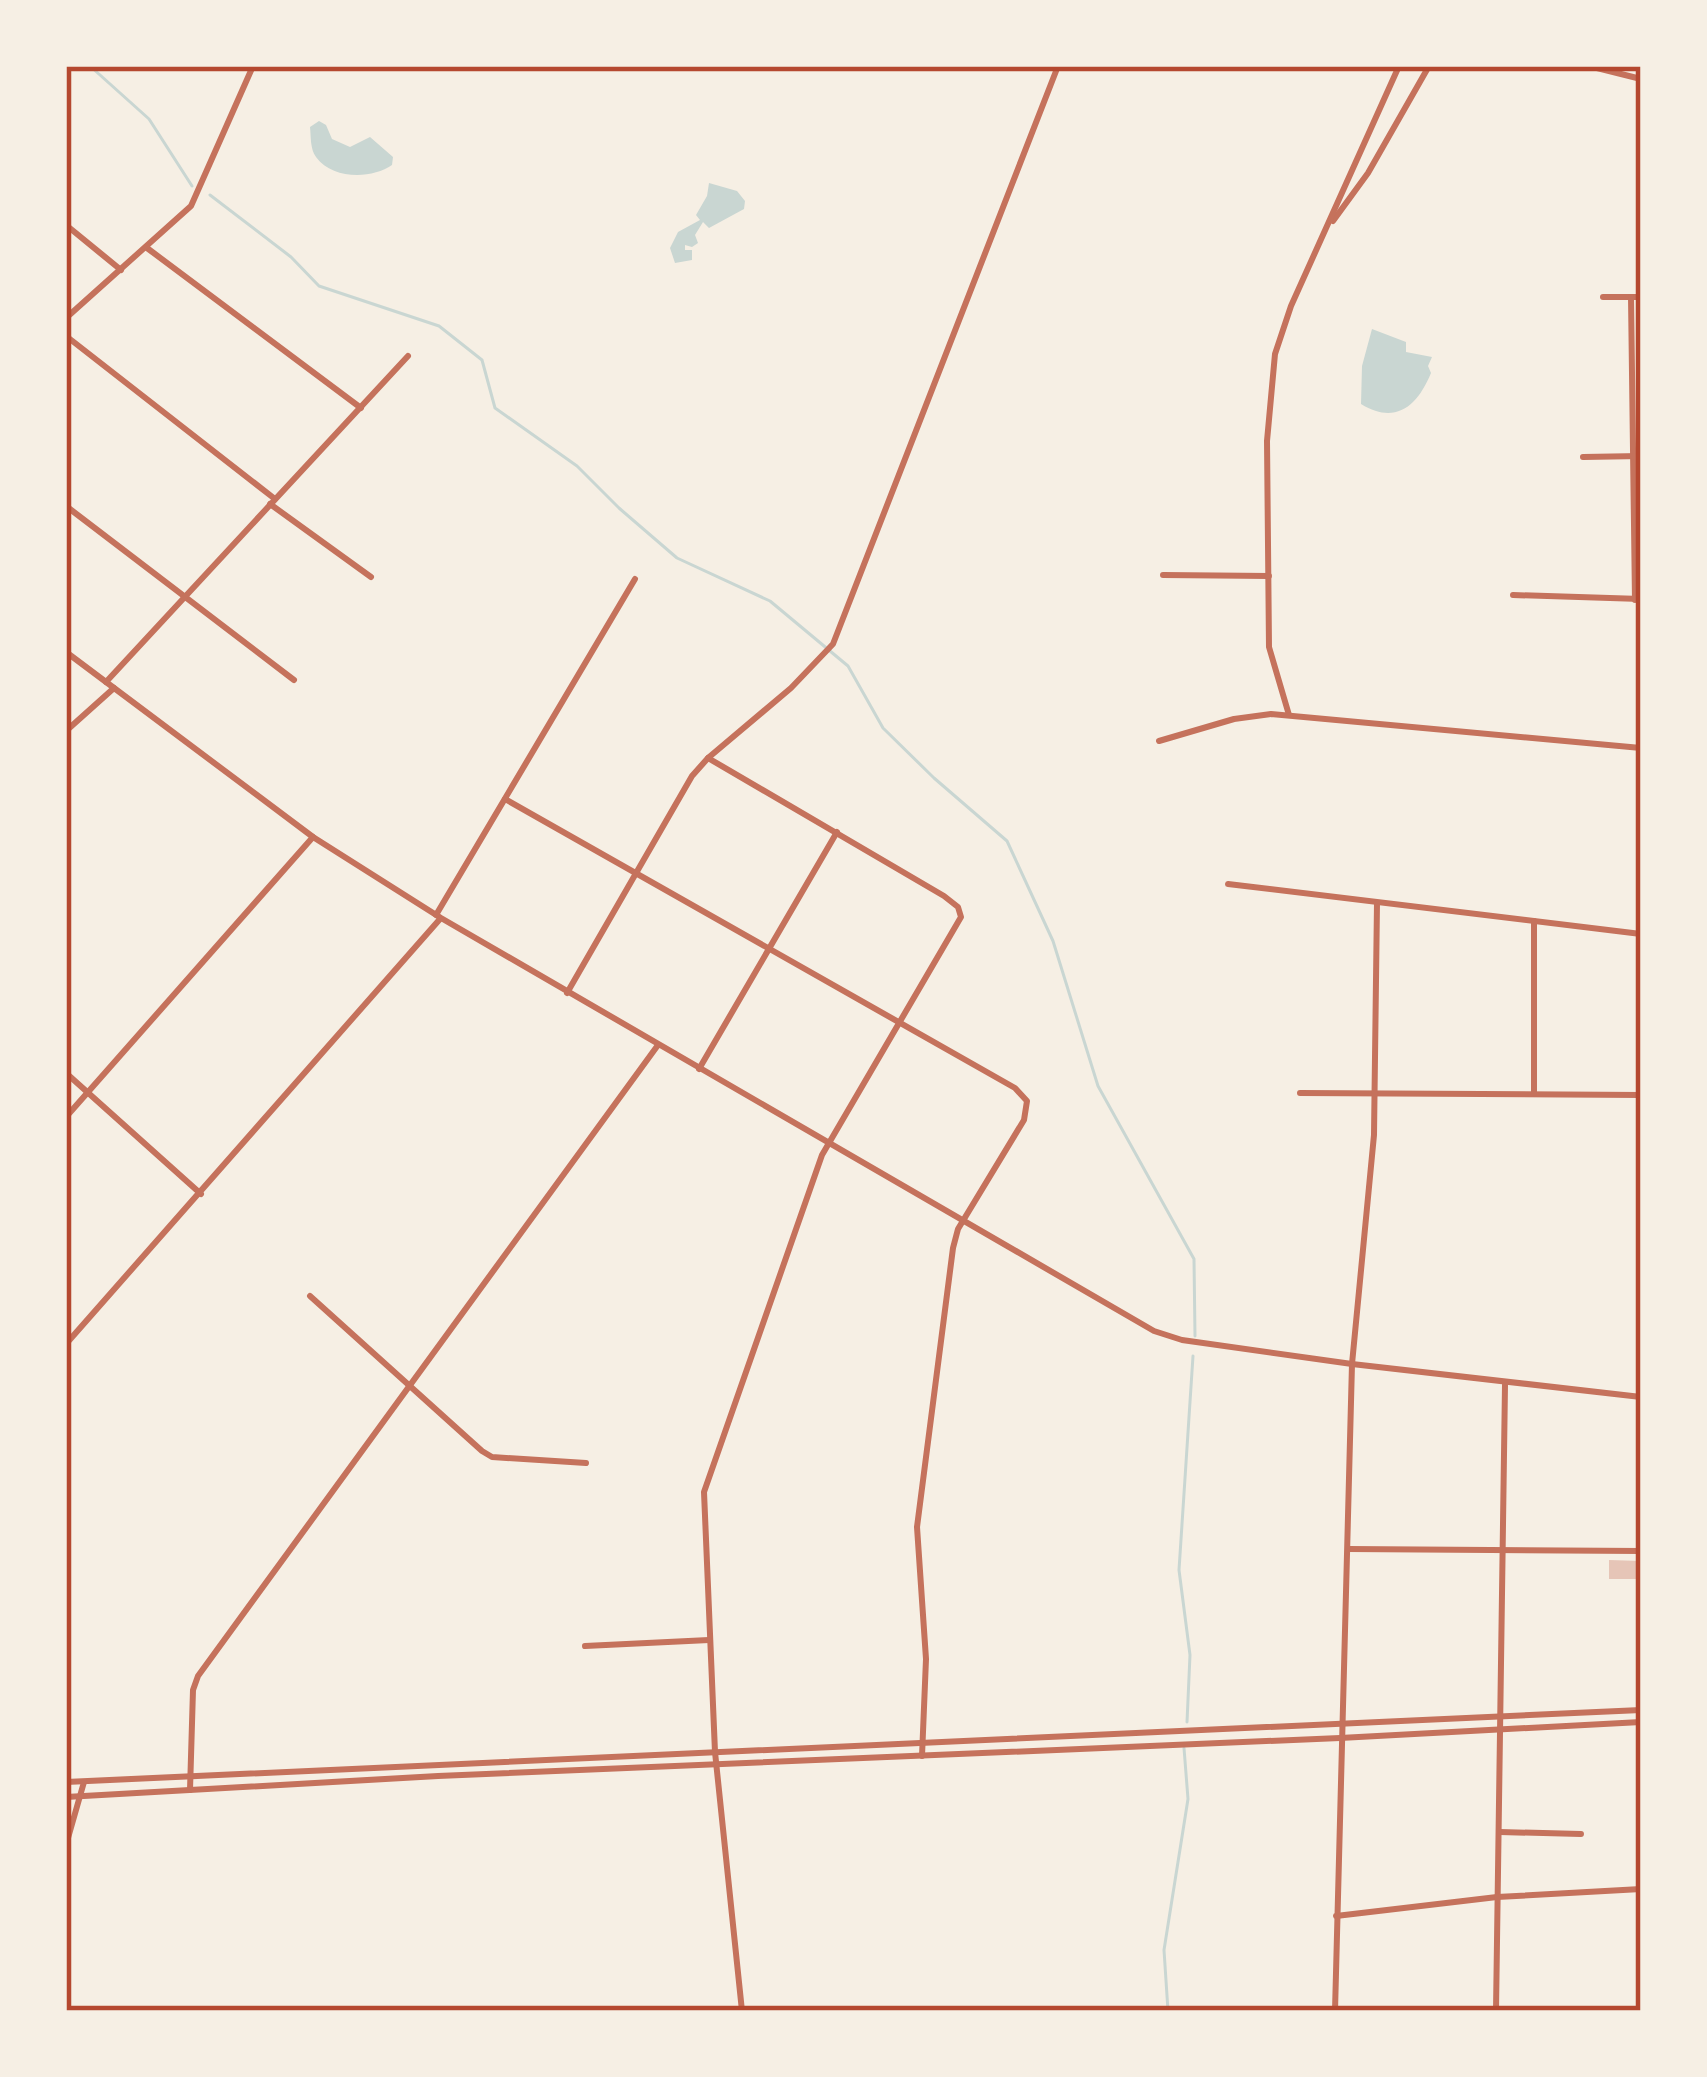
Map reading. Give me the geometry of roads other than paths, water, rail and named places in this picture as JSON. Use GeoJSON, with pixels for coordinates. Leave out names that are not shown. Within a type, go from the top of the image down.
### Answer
{"type":"FeatureCollection","features":[{"type":"Feature","properties":{"kind":"street"},"geometry":{"type":"LineString","coordinates":[[66,318],[191,206],[254,66]]}},
{"type":"Feature","properties":{"kind":"street"},"geometry":{"type":"LineString","coordinates":[[566,993],[692,776],[833,644],[1058,66]]}},
{"type":"Feature","properties":{"kind":"street"},"geometry":{"type":"LineString","coordinates":[[1289,715],[1270,647],[1267,441],[1276,354],[1291,306],[1399,66]]}},
{"type":"Feature","properties":{"kind":"street"},"geometry":{"type":"LineString","coordinates":[[1327,228],[1356,193],[1429,66]]}},
{"type":"Feature","properties":{"kind":"street"},"geometry":{"type":"LineString","coordinates":[[1589,66],[1641,79]]}},
{"type":"Feature","properties":{"kind":"street"},"geometry":{"type":"LineString","coordinates":[[66,225],[121,270]]}},
{"type":"Feature","properties":{"kind":"street"},"geometry":{"type":"LineString","coordinates":[[146,248],[361,408]]}},
{"type":"Feature","properties":{"kind":"street"},"geometry":{"type":"LineString","coordinates":[[1603,297],[1641,297]]}},
{"type":"Feature","properties":{"kind":"street"},"geometry":{"type":"LineString","coordinates":[[1513,595],[1638,600],[1631,297]]}},
{"type":"Feature","properties":{"kind":"street"},"geometry":{"type":"LineString","coordinates":[[66,336],[371,577]]}},
{"type":"Feature","properties":{"kind":"street"},"geometry":{"type":"LineString","coordinates":[[66,731],[408,356]]}},
{"type":"Feature","properties":{"kind":"street"},"geometry":{"type":"LineString","coordinates":[[1583,457],[1637,456]]}},
{"type":"Feature","properties":{"kind":"street"},"geometry":{"type":"LineString","coordinates":[[66,506],[294,680]]}},
{"type":"Feature","properties":{"kind":"street"},"geometry":{"type":"LineString","coordinates":[[1163,575],[1268,576]]}},
{"type":"Feature","properties":{"kind":"street"},"geometry":{"type":"LineString","coordinates":[[66,1344],[438,917],[635,579]]}},
{"type":"Feature","properties":{"kind":"street"},"geometry":{"type":"LineString","coordinates":[[66,652],[313,837],[438,917],[1167,1336],[1352,1364],[1641,1397]]}},
{"type":"Feature","properties":{"kind":"street"},"geometry":{"type":"LineString","coordinates":[[1159,742],[1234,719],[1289,715],[1641,748]]}},
{"type":"Feature","properties":{"kind":"street"},"geometry":{"type":"LineString","coordinates":[[708,758],[944,896],[960,912],[955,932],[828,1144],[707,1479],[703,1514],[715,1752],[742,2011]]}},
{"type":"Feature","properties":{"kind":"street"},"geometry":{"type":"LineString","coordinates":[[505,799],[1015,1088],[1027,1101],[1024,1120],[962,1222],[953,1248],[917,1527],[926,1659],[922,1756]]}},
{"type":"Feature","properties":{"kind":"street"},"geometry":{"type":"LineString","coordinates":[[699,1069],[837,832]]}},
{"type":"Feature","properties":{"kind":"street"},"geometry":{"type":"LineString","coordinates":[[66,1117],[313,837]]}},
{"type":"Feature","properties":{"kind":"street"},"geometry":{"type":"LineString","coordinates":[[1228,884],[1641,934]]}},
{"type":"Feature","properties":{"kind":"street"},"geometry":{"type":"LineString","coordinates":[[1335,2011],[1352,1364],[1374,1136],[1377,903]]}},
{"type":"Feature","properties":{"kind":"street"},"geometry":{"type":"LineString","coordinates":[[1534,921],[1534,1093]]}},
{"type":"Feature","properties":{"kind":"street"},"geometry":{"type":"LineString","coordinates":[[190,1790],[193,1690],[198,1676],[658,1045]]}},
{"type":"Feature","properties":{"kind":"street"},"geometry":{"type":"LineString","coordinates":[[66,1073],[201,1193]]}},
{"type":"Feature","properties":{"kind":"street"},"geometry":{"type":"LineString","coordinates":[[1300,1093],[1641,1095]]}},
{"type":"Feature","properties":{"kind":"street"},"geometry":{"type":"LineString","coordinates":[[310,1296],[492,1457],[586,1463]]}},
{"type":"Feature","properties":{"kind":"street"},"geometry":{"type":"LineString","coordinates":[[1496,2011],[1505,1383]]}},
{"type":"Feature","properties":{"kind":"street"},"geometry":{"type":"LineString","coordinates":[[1348,1549],[1641,1551]]}},
{"type":"Feature","properties":{"kind":"street"},"geometry":{"type":"LineString","coordinates":[[584,1646],[709,1640]]}},
{"type":"Feature","properties":{"kind":"street"},"geometry":{"type":"LineString","coordinates":[[66,1782],[1641,1710]]}},
{"type":"Feature","properties":{"kind":"street"},"geometry":{"type":"LineString","coordinates":[[66,1797],[1641,1722]]}},
{"type":"Feature","properties":{"kind":"street"},"geometry":{"type":"LineString","coordinates":[[66,1845],[84,1782]]}},
{"type":"Feature","properties":{"kind":"street"},"geometry":{"type":"LineString","coordinates":[[1499,1832],[1581,1834]]}},
{"type":"Feature","properties":{"kind":"street"},"geometry":{"type":"LineString","coordinates":[[1336,1916],[1497,1898],[1641,1889]]}},
{"type":"Feature","properties":{"kind":"waterway"},"geometry":{"type":"LineString","coordinates":[[90,66],[149,119],[192,186]]}},
{"type":"Feature","properties":{"kind":"waterway"},"geometry":{"type":"LineString","coordinates":[[210,195],[291,257],[319,286],[439,326],[482,360],[495,408],[577,466],[677,558],[770,601],[848,666],[883,728],[1007,841],[1053,941],[1098,1086],[1194,1259],[1195,1336]]}},
{"type":"Feature","properties":{"kind":"waterway"},"geometry":{"type":"LineString","coordinates":[[1187,1722],[1190,1655],[1179,1570],[1193,1356]]}},
{"type":"Feature","properties":{"kind":"waterway"},"geometry":{"type":"LineString","coordinates":[[1168,2011],[1164,1950],[1188,1799],[1184,1748]]}}]}
